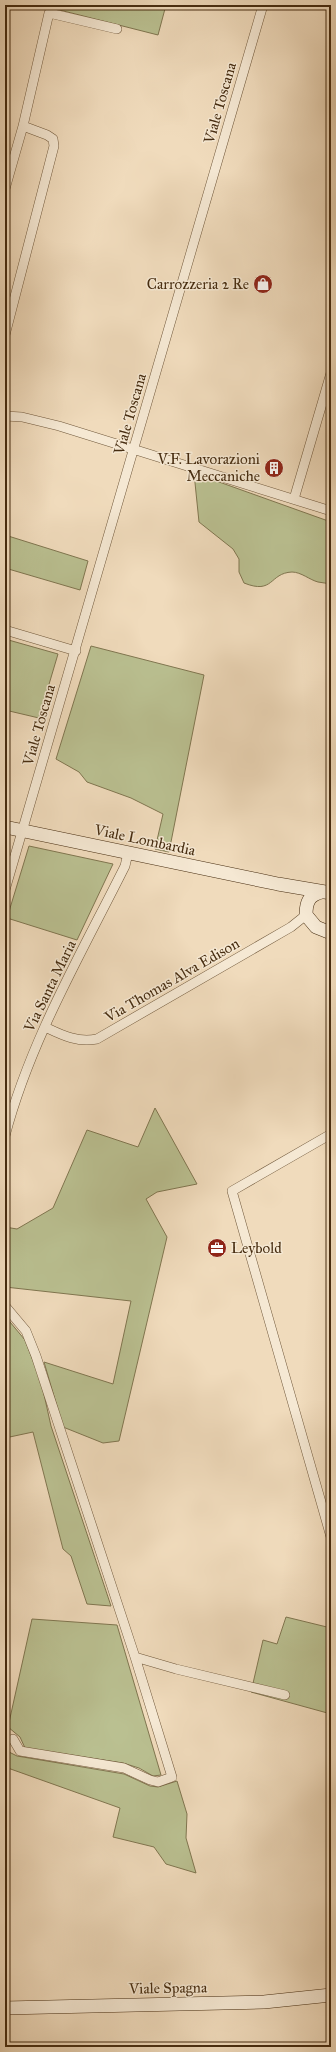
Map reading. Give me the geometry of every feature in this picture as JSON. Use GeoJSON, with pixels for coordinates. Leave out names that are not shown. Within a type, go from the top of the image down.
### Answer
{"type":"FeatureCollection","features":[{"type":"Feature","properties":{"kind":"street","name":"Viale Toscana"},"geometry":{"type":"LineString","coordinates":[[5,890],[76,651],[263,5]]}},
{"type":"Feature","properties":{"kind":"street"},"geometry":{"type":"LineString","coordinates":[[5,189],[23,126],[49,12],[117,29]]}},
{"type":"Feature","properties":{"kind":"street"},"geometry":{"type":"LineString","coordinates":[[5,335],[54,146],[53,140],[48,135],[23,126]]}},
{"type":"Feature","properties":{"kind":"street"},"geometry":{"type":"LineString","coordinates":[[294,499],[331,373]]}},
{"type":"Feature","properties":{"kind":"street"},"geometry":{"type":"LineString","coordinates":[[5,416],[22,417],[59,426],[134,451],[331,511]]}},
{"type":"Feature","properties":{"kind":"street"},"geometry":{"type":"LineString","coordinates":[[5,630],[76,651]]}},
{"type":"Feature","properties":{"kind":"street","name":"Viale Lombardia"},"geometry":{"type":"LineString","coordinates":[[5,827],[278,884],[327,892]]}},
{"type":"Feature","properties":{"kind":"street","name":"Via Santa Maria"},"geometry":{"type":"LineString","coordinates":[[5,1136],[20,1085],[45,1027],[126,866],[128,853]]}},
{"type":"Feature","properties":{"kind":"street","name":"Viale Lombardia"},"geometry":{"type":"LineString","coordinates":[[278,884],[297,893],[310,922],[326,932]]}},
{"type":"Feature","properties":{"kind":"street","name":"Viale Lombardia"},"geometry":{"type":"LineString","coordinates":[[306,911],[311,896],[327,892]]}},
{"type":"Feature","properties":{"kind":"street","name":"Via Thomas Alva Edison"},"geometry":{"type":"LineString","coordinates":[[45,1027],[76,1040],[86,1041],[97,1039],[291,927],[306,911]]}},
{"type":"Feature","properties":{"kind":"street"},"geometry":{"type":"LineString","coordinates":[[326,932],[331,940]]}},
{"type":"Feature","properties":{"kind":"street"},"geometry":{"type":"LineString","coordinates":[[331,1134],[232,1191],[331,1538]]}},
{"type":"Feature","properties":{"kind":"street"},"geometry":{"type":"LineString","coordinates":[[5,1306],[26,1331],[36,1356],[135,1657],[172,1777],[158,1782],[124,1768],[20,1751],[12,1739]]}},
{"type":"Feature","properties":{"kind":"street"},"geometry":{"type":"LineString","coordinates":[[135,1657],[176,1669],[285,1695]]}},
{"type":"Feature","properties":{"kind":"street","name":"Viale Spagna"},"geometry":{"type":"LineString","coordinates":[[5,2008],[264,2002],[331,1995]]}},
{"type":"Feature","properties":{"kind":"green space"},"geometry":{"type":"Polygon","coordinates":[[[40,5],[166,5],[158,35],[40,5]]]}},
{"type":"Feature","properties":{"kind":"green space"},"geometry":{"type":"Polygon","coordinates":[[[194,473],[331,522],[331,584],[318,582],[299,573],[292,572],[279,576],[266,585],[254,586],[244,583],[239,572],[239,559],[233,549],[199,522],[194,473]]]}},
{"type":"Feature","properties":{"kind":"green space"},"geometry":{"type":"Polygon","coordinates":[[[5,535],[88,561],[80,590],[5,568],[5,535]]]}},
{"type":"Feature","properties":{"kind":"green space"},"geometry":{"type":"Polygon","coordinates":[[[5,639],[58,654],[39,718],[5,710],[5,639]]]}},
{"type":"Feature","properties":{"kind":"green space"},"geometry":{"type":"Polygon","coordinates":[[[91,646],[204,675],[169,852],[155,849],[163,814],[131,798],[87,782],[79,772],[56,759],[91,646]]]}},
{"type":"Feature","properties":{"kind":"green space"},"geometry":{"type":"Polygon","coordinates":[[[29,846],[113,864],[77,940],[7,918],[29,846]]]}},
{"type":"Feature","properties":{"kind":"green space"},"geometry":{"type":"Polygon","coordinates":[[[155,1108],[197,1184],[157,1192],[146,1199],[167,1237],[119,1441],[103,1443],[63,1427],[44,1362],[113,1384],[131,1301],[5,1287],[5,1227],[17,1229],[53,1208],[87,1130],[138,1147],[155,1108]]]}},
{"type":"Feature","properties":{"kind":"green space"},"geometry":{"type":"Polygon","coordinates":[[[5,1316],[25,1340],[41,1381],[51,1426],[111,1606],[87,1604],[71,1556],[63,1549],[33,1432],[5,1438],[5,1316]]]}},
{"type":"Feature","properties":{"kind":"green space"},"geometry":{"type":"Polygon","coordinates":[[[286,1617],[331,1628],[331,1714],[251,1692],[263,1640],[277,1644],[286,1617]]]}},
{"type":"Feature","properties":{"kind":"green space"},"geometry":{"type":"Polygon","coordinates":[[[32,1619],[117,1625],[161,1775],[153,1776],[139,1768],[123,1763],[25,1748],[20,1737],[8,1727],[32,1619]]]}},
{"type":"Feature","properties":{"kind":"green space"},"geometry":{"type":"Polygon","coordinates":[[[5,1750],[17,1756],[124,1774],[150,1786],[158,1787],[177,1781],[187,1814],[186,1838],[196,1873],[166,1864],[154,1847],[113,1837],[120,1808],[5,1767],[5,1750]]]}},
{"type":"Feature","properties":{"kind":"place","name":"Carrozzeria 2 Re"},"geometry":{"type":"Point","coordinates":[263,284]}},
{"type":"Feature","properties":{"kind":"place","name":"V.F. Lavorazioni Meccaniche"},"geometry":{"type":"Point","coordinates":[274,468]}},
{"type":"Feature","properties":{"kind":"place","name":"Leybold"},"geometry":{"type":"Point","coordinates":[217,1248]}}]}
